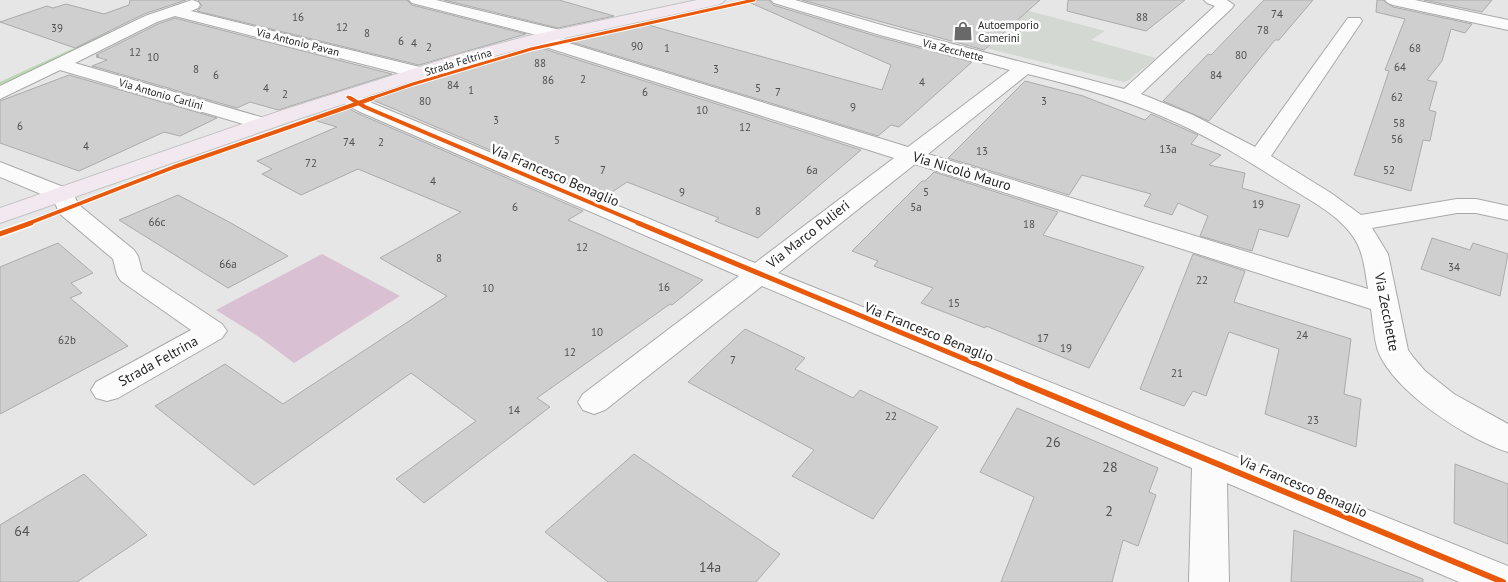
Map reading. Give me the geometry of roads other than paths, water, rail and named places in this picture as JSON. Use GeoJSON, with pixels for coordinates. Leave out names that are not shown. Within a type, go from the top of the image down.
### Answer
{"type":"FeatureCollection","features":[{"type":"Feature","properties":{"kind":"main road","name":"Strada Feltrina"},"geometry":{"type":"LineString","coordinates":[[0,216],[264,124],[484,53],[717,0]]}},
{"type":"Feature","properties":{"kind":"street"},"geometry":{"type":"LineString","coordinates":[[0,93],[21,73],[58,64],[151,19],[207,0]]}},
{"type":"Feature","properties":{"kind":"street","name":"Via Nicolò Mauro"},"geometry":{"type":"LineString","coordinates":[[417,0],[548,37],[1385,304]]}},
{"type":"Feature","properties":{"kind":"street","name":"Via Zecchette"},"geometry":{"type":"LineString","coordinates":[[779,0],[878,31],[1128,96],[1190,122],[1258,159],[1325,200],[1357,223],[1370,240],[1375,254],[1393,350],[1399,364],[1414,380],[1431,393],[1508,439]]}},
{"type":"Feature","properties":{"kind":"street"},"geometry":{"type":"LineString","coordinates":[[1393,0],[1508,25]]}},
{"type":"Feature","properties":{"kind":"street"},"geometry":{"type":"LineString","coordinates":[[1128,96],[1208,7]]}},
{"type":"Feature","properties":{"kind":"street","name":"Via Antonio Pavan"},"geometry":{"type":"LineString","coordinates":[[174,11],[422,73]]}},
{"type":"Feature","properties":{"kind":"street"},"geometry":{"type":"LineString","coordinates":[[1258,159],[1354,20]]}},
{"type":"Feature","properties":{"kind":"street","name":"Via Antonio Carlini"},"geometry":{"type":"LineString","coordinates":[[58,64],[264,124]]}},
{"type":"Feature","properties":{"kind":"street","name":"Via Marco Pulieri"},"geometry":{"type":"LineString","coordinates":[[594,402],[1024,68]]}},
{"type":"Feature","properties":{"kind":"street","name":"Via Francesco Benaglio"},"geometry":{"type":"LineString","coordinates":[[348,97],[365,107],[758,274],[1503,582]]}},
{"type":"Feature","properties":{"kind":"street"},"geometry":{"type":"LineString","coordinates":[[0,169],[63,195]]}},
{"type":"Feature","properties":{"kind":"street","name":"Strada Feltrina"},"geometry":{"type":"LineString","coordinates":[[63,195],[68,209],[125,256],[130,275],[212,331],[107,390]]}},
{"type":"Feature","properties":{"kind":"street"},"geometry":{"type":"LineString","coordinates":[[1357,223],[1457,206],[1476,206],[1508,214]]}},
{"type":"Feature","properties":{"kind":"street"},"geometry":{"type":"LineString","coordinates":[[1209,460],[1209,582]]}},
{"type":"Feature","properties":{"kind":"waterway"},"geometry":{"type":"LineString","coordinates":[[0,85],[111,33]]}},
{"type":"Feature","properties":{"kind":"place","name":"Autoemporio Camerini"},"geometry":{"type":"Point","coordinates":[963,31]}}]}
